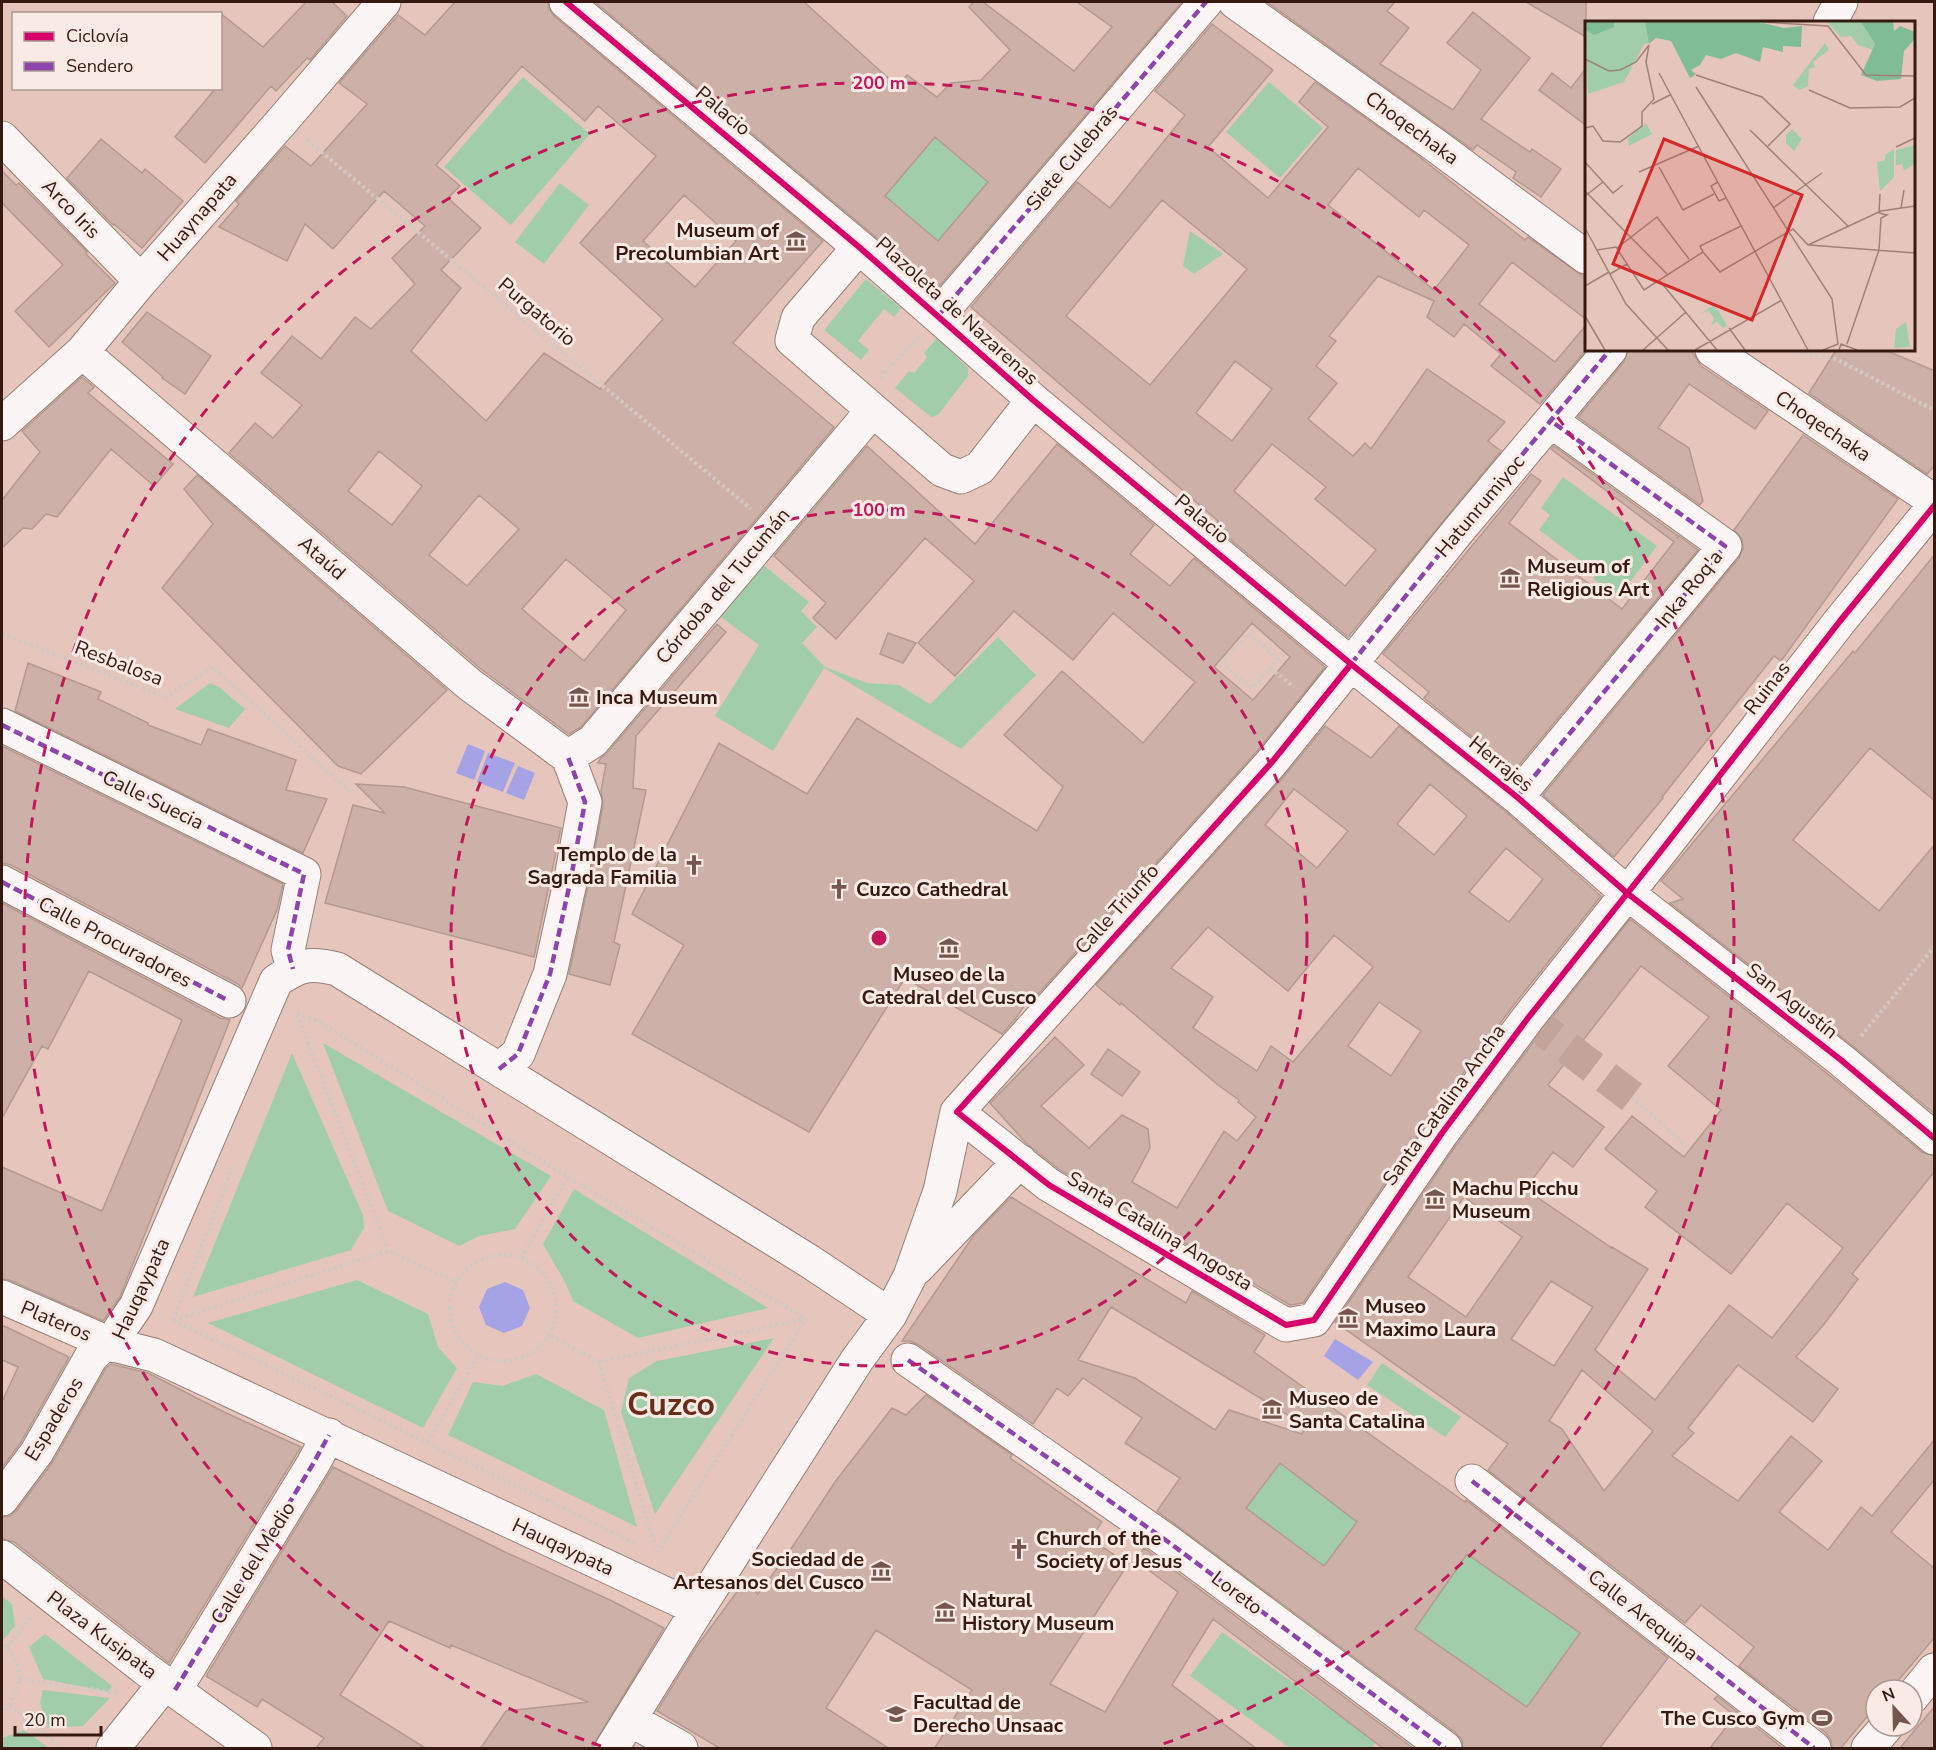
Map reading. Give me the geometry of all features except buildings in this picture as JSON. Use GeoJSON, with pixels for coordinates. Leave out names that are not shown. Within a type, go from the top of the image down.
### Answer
{"type":"FeatureCollection","features":[{"type":"Feature","properties":{"kind":"street","name":"Huaynapata"},"geometry":{"type":"LineString","coordinates":[[2,424],[82,352],[384,2]]}},
{"type":"Feature","properties":{"kind":"street","name":"Palacio"},"geometry":{"type":"LineString","coordinates":[[566,2],[860,246]]}},
{"type":"Feature","properties":{"kind":"street","name":"Siete Culebras"},"geometry":{"type":"LineString","coordinates":[[939,315],[1206,2]]}},
{"type":"Feature","properties":{"kind":"street","name":"Choqechaka"},"geometry":{"type":"LineString","coordinates":[[1235,2],[1585,256]]}},
{"type":"Feature","properties":{"kind":"street"},"geometry":{"type":"LineString","coordinates":[[1831,21],[1841,2]]}},
{"type":"Feature","properties":{"kind":"street","name":"Arco Iris"},"geometry":{"type":"LineString","coordinates":[[2,138],[141,281]]}},
{"type":"Feature","properties":{"kind":"street","name":"Plazoleta de Nazarenas"},"geometry":{"type":"LineString","coordinates":[[860,246],[939,315],[1033,400],[980,468],[961,477],[942,470],[874,396],[792,340],[798,318],[860,246]]}},
{"type":"Feature","properties":{"kind":"street","name":"Hatunrumiyoc"},"geometry":{"type":"LineString","coordinates":[[1351,664],[1458,531],[1609,351]]}},
{"type":"Feature","properties":{"kind":"street","name":"Choqechaka"},"geometry":{"type":"LineString","coordinates":[[1713,351],[1935,501]]}},
{"type":"Feature","properties":{"kind":"street","name":"Ataúd"},"geometry":{"type":"LineString","coordinates":[[82,352],[469,684],[568,757]]}},
{"type":"Feature","properties":{"kind":"street","name":"Córdoba del Tucumán"},"geometry":{"type":"LineString","coordinates":[[568,757],[593,741],[773,527],[874,396]]}},
{"type":"Feature","properties":{"kind":"street","name":"Palacio"},"geometry":{"type":"LineString","coordinates":[[1033,400],[1351,664]]}},
{"type":"Feature","properties":{"kind":"street","name":"Inka Roq'a"},"geometry":{"type":"LineString","coordinates":[[1517,797],[1725,546],[1551,421]]}},
{"type":"Feature","properties":{"kind":"street","name":"Ruinas"},"geometry":{"type":"LineString","coordinates":[[1627,893],[1840,621],[1935,506]]}},
{"type":"Feature","properties":{"kind":"street","name":"Herrajes"},"geometry":{"type":"LineString","coordinates":[[1351,664],[1517,797],[1627,893]]}},
{"type":"Feature","properties":{"kind":"street","name":"Calle Triunfo"},"geometry":{"type":"LineString","coordinates":[[957,1112],[1272,762],[1351,664]]}},
{"type":"Feature","properties":{"kind":"street","name":"Calle Suecia"},"geometry":{"type":"LineString","coordinates":[[2,725],[304,874],[288,950],[293,969]]}},
{"type":"Feature","properties":{"kind":"street"},"geometry":{"type":"LineString","coordinates":[[499,1069],[518,1054],[550,974],[585,802],[568,757]]}},
{"type":"Feature","properties":{"kind":"street","name":"Calle Procuradores"},"geometry":{"type":"LineString","coordinates":[[2,882],[229,1001]]}},
{"type":"Feature","properties":{"kind":"street","name":"San Agustín"},"geometry":{"type":"LineString","coordinates":[[1627,893],[1841,1060],[1935,1138]]}},
{"type":"Feature","properties":{"kind":"street","name":"Santa Catalina Ancha"},"geometry":{"type":"LineString","coordinates":[[1286,1325],[1314,1320],[1442,1133],[1528,1018],[1627,893]]}},
{"type":"Feature","properties":{"kind":"street"},"geometry":{"type":"LineString","coordinates":[[293,969],[318,964],[337,969],[809,1261],[890,1315]]}},
{"type":"Feature","properties":{"kind":"street","name":"Hauqaypata"},"geometry":{"type":"LineString","coordinates":[[293,969],[276,981],[136,1306],[110,1344],[154,1355],[698,1609]]}},
{"type":"Feature","properties":{"kind":"street"},"geometry":{"type":"LineString","coordinates":[[681,1749],[620,1740],[698,1609],[857,1360],[890,1315],[910,1276],[940,1191],[957,1112],[1020,1161],[910,1276]]}},
{"type":"Feature","properties":{"kind":"street","name":"Santa Catalina Angosta"},"geometry":{"type":"LineString","coordinates":[[1020,1161],[1049,1185],[1286,1325]]}},
{"type":"Feature","properties":{"kind":"street","name":"Plateros"},"geometry":{"type":"LineString","coordinates":[[2,1297],[110,1344]]}},
{"type":"Feature","properties":{"kind":"street","name":"Espaderos"},"geometry":{"type":"LineString","coordinates":[[2,1499],[37,1452],[95,1351],[110,1344]]}},
{"type":"Feature","properties":{"kind":"street","name":"Loreto"},"geometry":{"type":"LineString","coordinates":[[908,1360],[1167,1541],[1445,1749]]}},
{"type":"Feature","properties":{"kind":"street","name":"Calle del Medio"},"geometry":{"type":"LineString","coordinates":[[170,1686],[314,1464],[329,1435]]}},
{"type":"Feature","properties":{"kind":"street","name":"Calle Arequipa"},"geometry":{"type":"LineString","coordinates":[[1472,1481],[1814,1749]]}},
{"type":"Feature","properties":{"kind":"street","name":"Plaza Kusipata"},"geometry":{"type":"LineString","coordinates":[[2,1557],[170,1686],[113,1749]]}},
{"type":"Feature","properties":{"kind":"street"},"geometry":{"type":"LineString","coordinates":[[1924,1683],[1935,1670]]}},
{"type":"Feature","properties":{"kind":"street"},"geometry":{"type":"LineString","coordinates":[[170,1686],[255,1749]]}},
{"type":"Feature","properties":{"kind":"path"},"geometry":{"type":"LineString","coordinates":[[874,396],[939,315]]}},
{"type":"Feature","properties":{"kind":"path"},"geometry":{"type":"LineString","coordinates":[[1792,351],[1836,359],[1935,410]]}},
{"type":"Feature","properties":{"kind":"path"},"geometry":{"type":"LineString","coordinates":[[1249,634],[1278,659],[1270,668],[1252,688],[1222,663],[1249,634]]}},
{"type":"Feature","properties":{"kind":"path"},"geometry":{"type":"LineString","coordinates":[[1841,1060],[1935,947]]}},
{"type":"Feature","properties":{"kind":"path"},"geometry":{"type":"LineString","coordinates":[[388,1251],[297,1013],[318,1021],[568,1177],[806,1319]]}},
{"type":"Feature","properties":{"kind":"path"},"geometry":{"type":"LineString","coordinates":[[1632,1096],[1687,1146]]}},
{"type":"Feature","properties":{"kind":"path"},"geometry":{"type":"LineString","coordinates":[[521,1258],[568,1177]]}},
{"type":"Feature","properties":{"kind":"path"},"geometry":{"type":"LineString","coordinates":[[457,1282],[388,1251],[173,1320],[657,1553]]}},
{"type":"Feature","properties":{"kind":"path"},"geometry":{"type":"LineString","coordinates":[[498,1255],[521,1258],[542,1271],[551,1283],[556,1298],[556,1313],[551,1336],[530,1355],[513,1361],[495,1361],[478,1356],[464,1346],[452,1323],[451,1298],[457,1282],[468,1268],[482,1259],[498,1255]]}},
{"type":"Feature","properties":{"kind":"path"},"geometry":{"type":"LineString","coordinates":[[551,1336],[599,1362],[806,1319]]}},
{"type":"Feature","properties":{"kind":"path"},"geometry":{"type":"LineString","coordinates":[[657,1553],[806,1319]]}},
{"type":"Feature","properties":{"kind":"path"},"geometry":{"type":"LineString","coordinates":[[428,1442],[478,1356]]}},
{"type":"Feature","properties":{"kind":"path"},"geometry":{"type":"LineString","coordinates":[[599,1362],[657,1553]]}},
{"type":"Feature","properties":{"kind":"path"},"geometry":{"type":"LineString","coordinates":[[2,1712],[17,1693],[20,1679],[17,1663],[4,1646],[33,1617],[25,1610]]}},
{"type":"Feature","properties":{"kind":"path"},"geometry":{"type":"LineString","coordinates":[[20,1679],[119,1694]]}},
{"type":"Feature","properties":{"kind":"path"},"geometry":{"type":"LineString","coordinates":[[9,1705],[62,1749]]}},
{"type":"Feature","properties":{"kind":"green space"},"geometry":{"type":"Polygon","coordinates":[[[523,77],[590,134],[511,225],[444,167],[523,77]]]}},
{"type":"Feature","properties":{"kind":"green space"},"geometry":{"type":"Polygon","coordinates":[[[1269,82],[1323,128],[1280,178],[1226,132],[1269,82]]]}},
{"type":"Feature","properties":{"kind":"green space"},"geometry":{"type":"Polygon","coordinates":[[[935,137],[988,182],[938,241],[885,196],[935,137]]]}},
{"type":"Feature","properties":{"kind":"green space"},"geometry":{"type":"Polygon","coordinates":[[[560,183],[589,205],[544,264],[515,242],[560,183]]]}},
{"type":"Feature","properties":{"kind":"green space"},"geometry":{"type":"Polygon","coordinates":[[[1190,231],[1223,254],[1194,274],[1183,266],[1190,231]]]}},
{"type":"Feature","properties":{"kind":"green space"},"geometry":{"type":"Polygon","coordinates":[[[866,279],[901,308],[894,317],[884,309],[858,341],[869,350],[861,360],[824,330],[866,279]]]}},
{"type":"Feature","properties":{"kind":"green space"},"geometry":{"type":"Polygon","coordinates":[[[937,338],[968,368],[968,376],[938,415],[931,417],[895,388],[909,371],[914,373],[927,358],[924,353],[937,338]]]}},
{"type":"Feature","properties":{"kind":"green space"},"geometry":{"type":"Polygon","coordinates":[[[1563,477],[1657,546],[1619,597],[1593,579],[1597,573],[1539,530],[1550,515],[1541,508],[1563,477]]]}},
{"type":"Feature","properties":{"kind":"green space"},"geometry":{"type":"Polygon","coordinates":[[[762,564],[809,602],[801,611],[817,627],[802,643],[825,667],[867,683],[899,685],[930,704],[998,637],[1036,675],[961,749],[824,668],[773,751],[715,716],[759,645],[715,613],[762,564]]]}},
{"type":"Feature","properties":{"kind":"green space"},"geometry":{"type":"Polygon","coordinates":[[[210,683],[219,687],[245,709],[229,728],[175,709],[210,683]]]}},
{"type":"Feature","properties":{"kind":"green space"},"geometry":{"type":"Polygon","coordinates":[[[323,1043],[551,1176],[515,1229],[479,1236],[459,1246],[388,1211],[323,1043]]]}},
{"type":"Feature","properties":{"kind":"green space"},"geometry":{"type":"Polygon","coordinates":[[[292,1053],[363,1215],[364,1228],[351,1250],[193,1297],[292,1053]]]}},
{"type":"Feature","properties":{"kind":"green space"},"geometry":{"type":"Polygon","coordinates":[[[574,1189],[768,1308],[638,1338],[573,1301],[543,1244],[574,1189]]]}},
{"type":"Feature","properties":{"kind":"green space"},"geometry":{"type":"Polygon","coordinates":[[[357,1280],[428,1314],[438,1347],[457,1368],[423,1428],[208,1323],[357,1280]]]}},
{"type":"Feature","properties":{"kind":"green space"},"geometry":{"type":"Polygon","coordinates":[[[774,1338],[655,1514],[621,1412],[629,1378],[657,1361],[774,1338]]]}},
{"type":"Feature","properties":{"kind":"green space"},"geometry":{"type":"Polygon","coordinates":[[[1382,1363],[1461,1417],[1445,1437],[1367,1385],[1382,1363]]]}},
{"type":"Feature","properties":{"kind":"green space"},"geometry":{"type":"Polygon","coordinates":[[[536,1374],[604,1410],[637,1527],[448,1435],[473,1382],[502,1386],[536,1374]]]}},
{"type":"Feature","properties":{"kind":"green space"},"geometry":{"type":"Polygon","coordinates":[[[1280,1463],[1357,1522],[1324,1566],[1246,1508],[1280,1463]]]}},
{"type":"Feature","properties":{"kind":"green space"},"geometry":{"type":"Polygon","coordinates":[[[1467,1554],[1580,1633],[1527,1707],[1415,1629],[1467,1554]]]}},
{"type":"Feature","properties":{"kind":"green space"},"geometry":{"type":"Polygon","coordinates":[[[2,1596],[12,1604],[15,1626],[3,1640],[2,1596]]]}},
{"type":"Feature","properties":{"kind":"green space"},"geometry":{"type":"Polygon","coordinates":[[[1222,1632],[1376,1742],[1372,1748],[1290,1748],[1190,1676],[1222,1632]]]}},
{"type":"Feature","properties":{"kind":"green space"},"geometry":{"type":"Polygon","coordinates":[[[45,1634],[112,1686],[109,1692],[43,1679],[29,1647],[45,1634]]]}},
{"type":"Feature","properties":{"kind":"green space"},"geometry":{"type":"Polygon","coordinates":[[[43,1690],[110,1698],[83,1726],[48,1728],[40,1703],[43,1690]]]}},
{"type":"Feature","properties":{"kind":"green space"},"geometry":{"type":"Polygon","coordinates":[[[24,1730],[49,1748],[2,1748],[2,1738],[24,1730]]]}},
{"type":"Feature","properties":{"kind":"shaded area"},"geometry":{"type":"Polygon","coordinates":[[[468,744],[485,751],[474,780],[456,773],[468,744]]]}},
{"type":"Feature","properties":{"kind":"shaded area"},"geometry":{"type":"Polygon","coordinates":[[[488,753],[515,763],[503,792],[477,782],[488,753]]]}},
{"type":"Feature","properties":{"kind":"shaded area"},"geometry":{"type":"Polygon","coordinates":[[[518,766],[535,773],[524,800],[506,793],[518,766]]]}},
{"type":"Feature","properties":{"kind":"shaded area"},"geometry":{"type":"Polygon","coordinates":[[[505,1282],[523,1290],[530,1308],[522,1326],[504,1333],[486,1325],[479,1307],[487,1289],[505,1282]]]}},
{"type":"Feature","properties":{"kind":"shaded area"},"geometry":{"type":"Polygon","coordinates":[[[1335,1339],[1373,1362],[1358,1380],[1324,1356],[1335,1339]]]}},
{"type":"Feature","properties":{"kind":"tunnel"},"geometry":{"type":"LineString","coordinates":[[1528,1018],[1632,1097]]}},
{"type":"Feature","properties":{"kind":"marked path"},"geometry":{"type":"LineString","coordinates":[[939,315],[1206,2]]}},
{"type":"Feature","properties":{"kind":"marked path"},"geometry":{"type":"LineString","coordinates":[[1351,664],[1458,531],[1609,351]]}},
{"type":"Feature","properties":{"kind":"marked path"},"geometry":{"type":"LineString","coordinates":[[1517,797],[1725,546],[1551,421]]}},
{"type":"Feature","properties":{"kind":"marked path"},"geometry":{"type":"LineString","coordinates":[[2,725],[304,874],[288,950],[293,969]]}},
{"type":"Feature","properties":{"kind":"marked path"},"geometry":{"type":"LineString","coordinates":[[499,1069],[518,1054],[550,974],[585,802],[568,757]]}},
{"type":"Feature","properties":{"kind":"marked path"},"geometry":{"type":"LineString","coordinates":[[2,882],[229,1001]]}},
{"type":"Feature","properties":{"kind":"marked path"},"geometry":{"type":"LineString","coordinates":[[908,1360],[1167,1541],[1445,1748]]}},
{"type":"Feature","properties":{"kind":"marked path"},"geometry":{"type":"LineString","coordinates":[[175,1690],[329,1435]]}},
{"type":"Feature","properties":{"kind":"marked path"},"geometry":{"type":"LineString","coordinates":[[1472,1481],[1814,1748]]}},
{"type":"Feature","properties":{"kind":"cycle path"},"geometry":{"type":"LineString","coordinates":[[566,2],[859,247],[1033,400],[1351,664],[1517,797],[1627,893],[1841,1060],[1934,1138]]}},
{"type":"Feature","properties":{"kind":"cycle path"},"geometry":{"type":"LineString","coordinates":[[1351,664],[1272,762],[957,1112],[1049,1185],[1286,1325],[1314,1320],[1442,1133],[1528,1018],[1840,621],[1934,506]]}},
{"type":"Feature","properties":{"kind":"place","name":"Museum of Precolumbian Art"},"geometry":{"type":"Point","coordinates":[796,241]}},
{"type":"Feature","properties":{"kind":"place","name":"Museum of Religious Art"},"geometry":{"type":"Point","coordinates":[1510,578]}},
{"type":"Feature","properties":{"kind":"place","name":"Inca Museum"},"geometry":{"type":"Point","coordinates":[579,697]}},
{"type":"Feature","properties":{"kind":"place","name":"Templo de la Sagrada Familia"},"geometry":{"type":"Point","coordinates":[694,865]}},
{"type":"Feature","properties":{"kind":"place","name":"Cuzco Cathedral"},"geometry":{"type":"Point","coordinates":[839,889]}},
{"type":"Feature","properties":{"kind":"place","name":"Museo de la Catedral del Cusco"},"geometry":{"type":"Point","coordinates":[949,948]}},
{"type":"Feature","properties":{"kind":"place","name":"Machu Picchu Museum"},"geometry":{"type":"Point","coordinates":[1435,1199]}},
{"type":"Feature","properties":{"kind":"place","name":"Museo Maximo Laura"},"geometry":{"type":"Point","coordinates":[1348,1318]}},
{"type":"Feature","properties":{"kind":"place","name":"Museo de Santa Catalina"},"geometry":{"type":"Point","coordinates":[1272,1409]}},
{"type":"Feature","properties":{"kind":"place","name":"Church of the Society of Jesus"},"geometry":{"type":"Point","coordinates":[1019,1549]}},
{"type":"Feature","properties":{"kind":"place","name":"Sociedad de Artesanos del Cusco"},"geometry":{"type":"Point","coordinates":[881,1571]}},
{"type":"Feature","properties":{"kind":"place","name":"Natural History Museum"},"geometry":{"type":"Point","coordinates":[945,1612]}},
{"type":"Feature","properties":{"kind":"place","name":"Facultad de Derecho Unsaac"},"geometry":{"type":"Point","coordinates":[896,1714]}},
{"type":"Feature","properties":{"kind":"place","name":"The Cusco Gym"},"geometry":{"type":"Point","coordinates":[1822,1718]}},
{"type":"Feature","properties":{"kind":"district","name":"Cuzco"},"geometry":{"type":"Point","coordinates":[671,1404]}}]}
